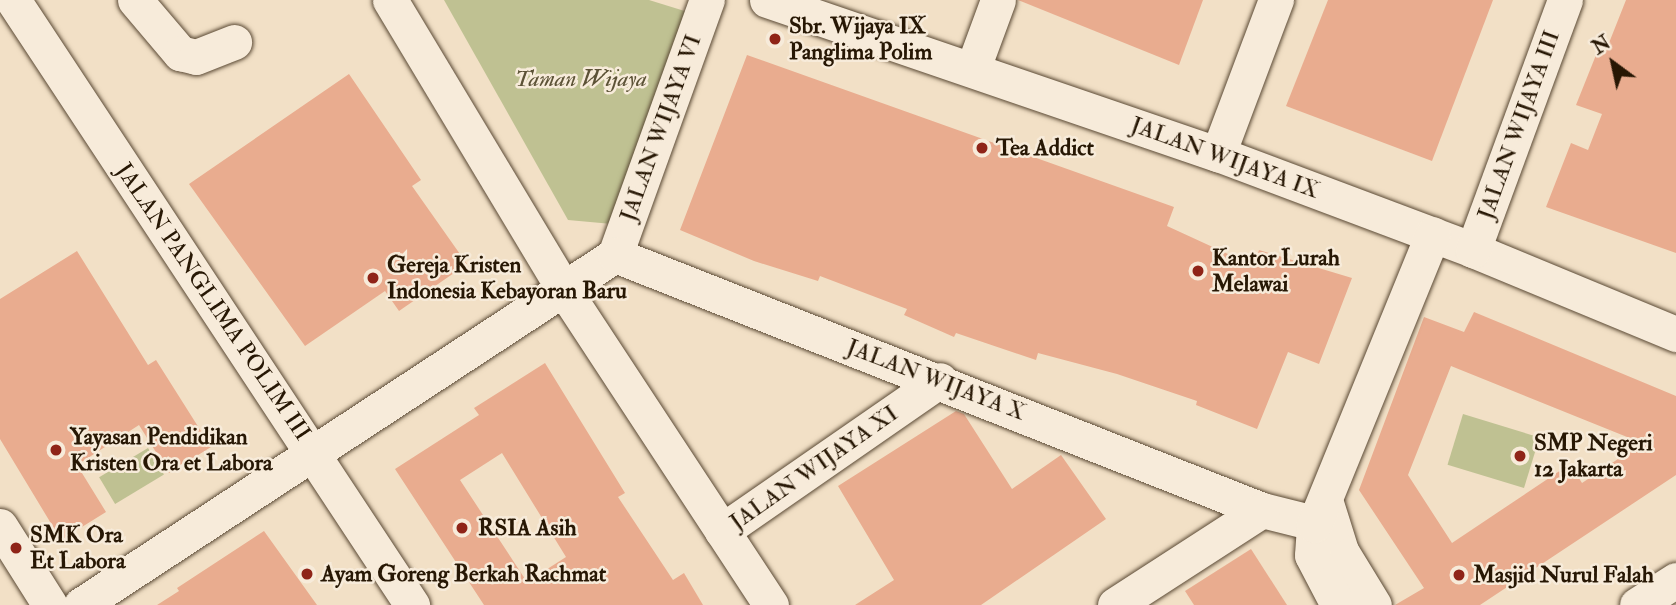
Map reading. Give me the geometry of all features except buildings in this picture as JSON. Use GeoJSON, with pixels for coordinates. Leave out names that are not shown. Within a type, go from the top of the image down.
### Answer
{"type":"FeatureCollection","features":[{"type":"Feature","properties":{"kind":"street","name":"JALAN PANGLIMA POLIM III"},"geometry":{"type":"LineString","coordinates":[[13,0],[412,605]]}},
{"type":"Feature","properties":{"kind":"street"},"geometry":{"type":"LineString","coordinates":[[135,0],[180,53],[195,57],[234,42]]}},
{"type":"Feature","properties":{"kind":"street"},"geometry":{"type":"LineString","coordinates":[[390,0],[564,290],[771,605]]}},
{"type":"Feature","properties":{"kind":"street","name":"JALAN WIJAYA VI"},"geometry":{"type":"LineString","coordinates":[[615,255],[707,0]]}},
{"type":"Feature","properties":{"kind":"street","name":"JALAN WIJAYA IX"},"geometry":{"type":"LineString","coordinates":[[767,0],[973,68],[1218,154],[1433,234],[1676,334]]}},
{"type":"Feature","properties":{"kind":"street"},"geometry":{"type":"LineString","coordinates":[[973,68],[998,0]]}},
{"type":"Feature","properties":{"kind":"street"},"geometry":{"type":"LineString","coordinates":[[1218,154],[1276,0]]}},
{"type":"Feature","properties":{"kind":"street","name":"JALAN WIJAYA III"},"geometry":{"type":"LineString","coordinates":[[1473,250],[1564,0]]}},
{"type":"Feature","properties":{"kind":"street"},"geometry":{"type":"LineString","coordinates":[[1338,605],[1312,555],[1322,526],[1324,493],[1433,234]]}},
{"type":"Feature","properties":{"kind":"street"},"geometry":{"type":"LineString","coordinates":[[81,605],[615,255]]}},
{"type":"Feature","properties":{"kind":"street","name":"JALAN WIJAYA X"},"geometry":{"type":"LineString","coordinates":[[615,255],[940,380],[1262,510],[1322,526]]}},
{"type":"Feature","properties":{"kind":"street","name":"JALAN WIJAYA XI"},"geometry":{"type":"LineString","coordinates":[[722,531],[940,380]]}},
{"type":"Feature","properties":{"kind":"street"},"geometry":{"type":"LineString","coordinates":[[1115,605],[1262,510]]}},
{"type":"Feature","properties":{"kind":"street"},"geometry":{"type":"LineString","coordinates":[[0,526],[50,605]]}},
{"type":"Feature","properties":{"kind":"street"},"geometry":{"type":"LineString","coordinates":[[1322,526],[1374,605]]}},
{"type":"Feature","properties":{"kind":"street"},"geometry":{"type":"LineString","coordinates":[[1637,605],[1676,580]]}},
{"type":"Feature","properties":{"kind":"green space","name":"Taman Wijaya"},"geometry":{"type":"Polygon","coordinates":[[[444,0],[649,0],[691,13],[612,224],[568,220],[444,0]]]}},
{"type":"Feature","properties":{"kind":"green space"},"geometry":{"type":"Polygon","coordinates":[[[1463,414],[1540,437],[1524,488],[1448,465],[1463,414]]]}},
{"type":"Feature","properties":{"kind":"green space"},"geometry":{"type":"Polygon","coordinates":[[[148,448],[164,475],[115,504],[99,477],[148,448]]]}},
{"type":"Feature","properties":{"kind":"place","name":"Sbr. Wijaya IX Panglima Polim"},"geometry":{"type":"Point","coordinates":[775,39]}},
{"type":"Feature","properties":{"kind":"place","name":"Tea Addict"},"geometry":{"type":"Point","coordinates":[982,148]}},
{"type":"Feature","properties":{"kind":"place","name":"Kantor Lurah Melawai"},"geometry":{"type":"Point","coordinates":[1198,271]}},
{"type":"Feature","properties":{"kind":"place","name":"Gereja Kristen Indonesia Kebayoran Baru"},"geometry":{"type":"Point","coordinates":[373,278]}},
{"type":"Feature","properties":{"kind":"place","name":"Yayasan Pendidikan Kristen Ora et Labora"},"geometry":{"type":"Point","coordinates":[56,450]}},
{"type":"Feature","properties":{"kind":"place","name":"SMP Negeri 12 Jakarta"},"geometry":{"type":"Point","coordinates":[1520,456]}},
{"type":"Feature","properties":{"kind":"place","name":"RSIA Asih"},"geometry":{"type":"Point","coordinates":[462,528]}},
{"type":"Feature","properties":{"kind":"place","name":"SMK Ora Et Labora"},"geometry":{"type":"Point","coordinates":[16,548]}},
{"type":"Feature","properties":{"kind":"place","name":"Ayam Goreng Berkah Rachmat"},"geometry":{"type":"Point","coordinates":[307,574]}},
{"type":"Feature","properties":{"kind":"place","name":"Masjid Nurul Falah"},"geometry":{"type":"Point","coordinates":[1459,575]}}]}
